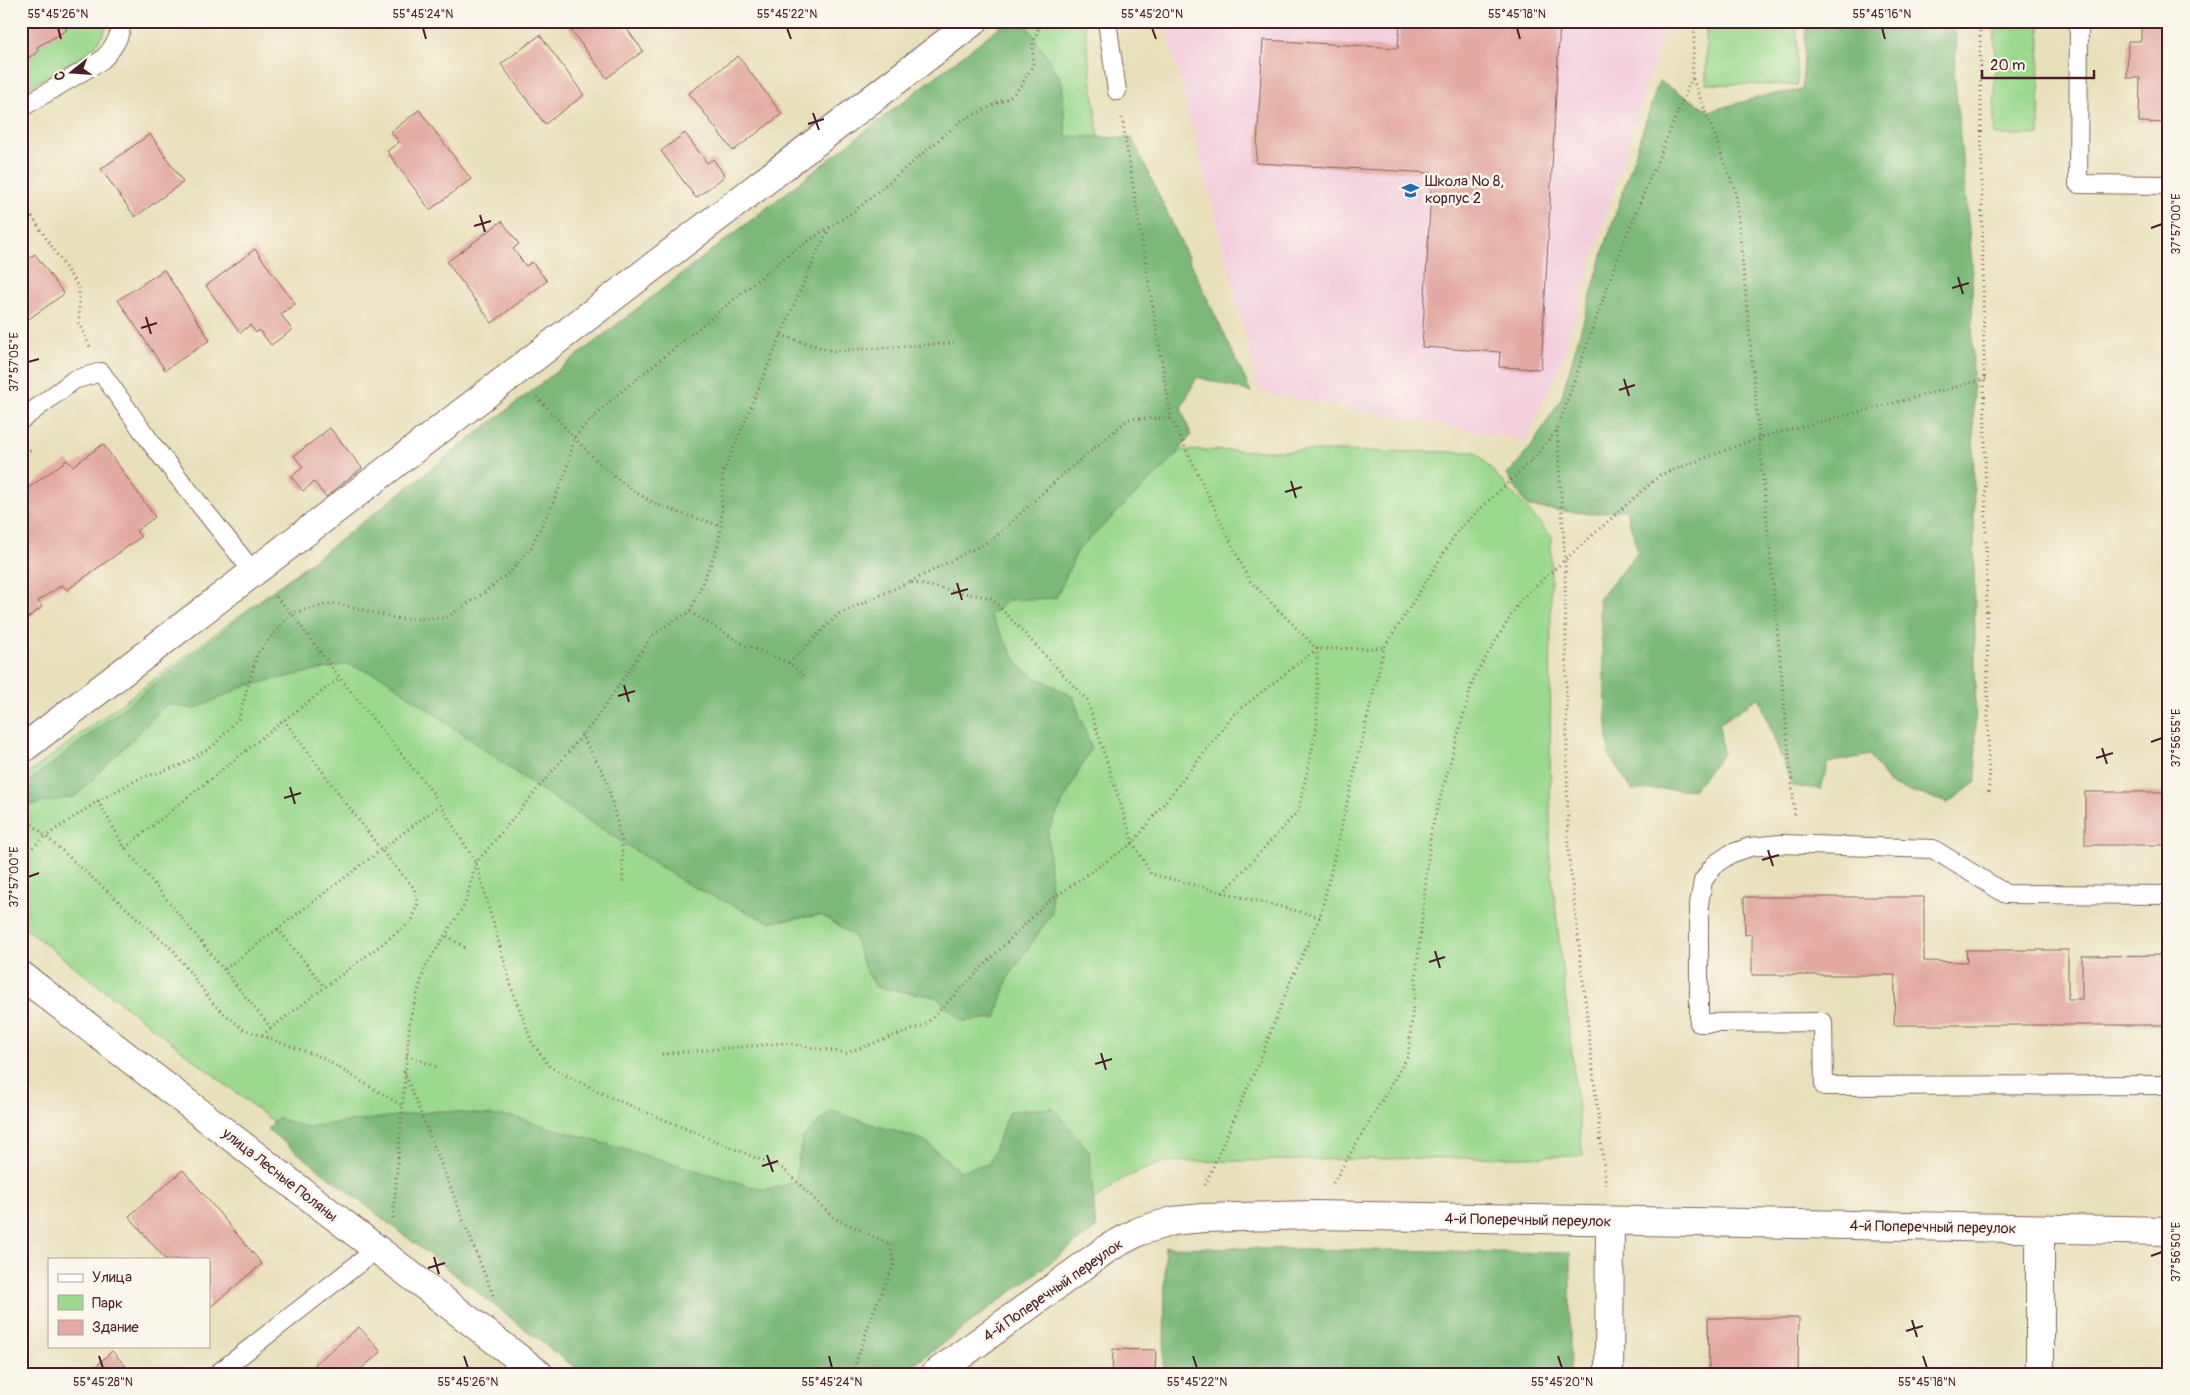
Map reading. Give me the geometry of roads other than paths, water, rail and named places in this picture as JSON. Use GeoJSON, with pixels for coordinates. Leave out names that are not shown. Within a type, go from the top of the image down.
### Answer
{"type":"FeatureCollection","features":[{"type":"Feature","properties":{"kind":"street"},"geometry":{"type":"LineString","coordinates":[[21,750],[974,21]]}},
{"type":"Feature","properties":{"kind":"street","name":"улица Лесные Поляны"},"geometry":{"type":"LineString","coordinates":[[21,975],[538,1374]]}},
{"type":"Feature","properties":{"kind":"street","name":"4-й Поперечный переулок"},"geometry":{"type":"LineString","coordinates":[[935,1374],[1108,1248],[1140,1231],[1173,1221],[1203,1218],[1313,1215],[2169,1231]]}},
{"type":"Feature","properties":{"kind":"street"},"geometry":{"type":"LineString","coordinates":[[1609,1374],[1610,1222]]}},
{"type":"Feature","properties":{"kind":"street"},"geometry":{"type":"LineString","coordinates":[[2040,1229],[2040,1374]]}},
{"type":"Feature","properties":{"kind":"lane"},"geometry":{"type":"LineString","coordinates":[[21,108],[102,60],[112,50],[118,38],[122,21]]}},
{"type":"Feature","properties":{"kind":"lane"},"geometry":{"type":"LineString","coordinates":[[1107,21],[1117,91]]}},
{"type":"Feature","properties":{"kind":"lane"},"geometry":{"type":"LineString","coordinates":[[2079,21],[2078,184],[2169,185]]}},
{"type":"Feature","properties":{"kind":"lane"},"geometry":{"type":"LineString","coordinates":[[21,420],[74,380],[101,372],[154,447],[254,573]]}},
{"type":"Feature","properties":{"kind":"lane"},"geometry":{"type":"LineString","coordinates":[[2169,895],[2006,894],[1933,849],[1781,844],[1750,848],[1730,854],[1714,865],[1703,881],[1699,904],[1699,1023],[1823,1022],[1824,1086],[2169,1085]]}},
{"type":"Feature","properties":{"kind":"lane"},"geometry":{"type":"LineString","coordinates":[[217,1374],[377,1249]]}},
{"type":"Feature","properties":{"kind":"place","name":"Школа № 8, корпус 2"},"geometry":{"type":"Point","coordinates":[1411,190]}}]}
